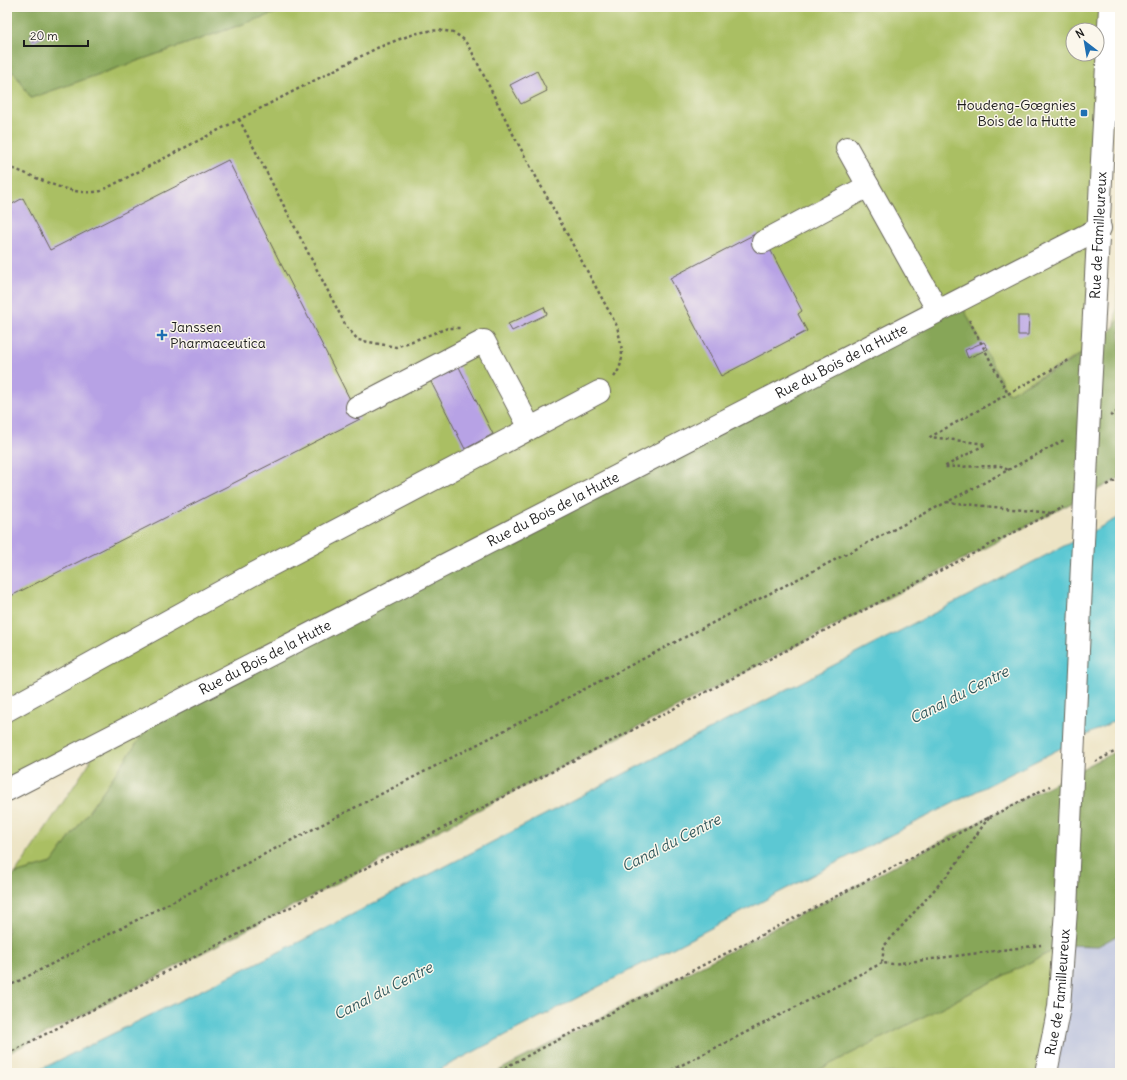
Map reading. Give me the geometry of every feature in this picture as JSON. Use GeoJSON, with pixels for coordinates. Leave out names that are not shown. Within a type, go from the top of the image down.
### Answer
{"type":"FeatureCollection","features":[{"type":"Feature","properties":{"kind":"street","name":"Rue de Familleureux"},"geometry":{"type":"LineString","coordinates":[[1046,1073],[1059,1007],[1064,945],[1092,348],[1100,228],[1110,7]]}},
{"type":"Feature","properties":{"kind":"street"},"geometry":{"type":"LineString","coordinates":[[847,148],[938,311]]}},
{"type":"Feature","properties":{"kind":"street"},"geometry":{"type":"LineString","coordinates":[[763,242],[868,186]]}},
{"type":"Feature","properties":{"kind":"street","name":"Rue du Bois de la Hutte"},"geometry":{"type":"LineString","coordinates":[[7,790],[1100,228]]}},
{"type":"Feature","properties":{"kind":"street"},"geometry":{"type":"LineString","coordinates":[[357,407],[484,341],[530,428]]}},
{"type":"Feature","properties":{"kind":"street"},"geometry":{"type":"LineString","coordinates":[[7,710],[250,576],[599,392]]}},
{"type":"Feature","properties":{"kind":"path"},"geometry":{"type":"LineString","coordinates":[[7,169],[14,169],[73,191],[87,194],[101,191],[377,48],[418,32],[450,32],[462,39],[472,52],[515,138],[616,326],[623,351],[620,369],[599,392]]}},
{"type":"Feature","properties":{"kind":"path"},"geometry":{"type":"LineString","coordinates":[[240,119],[346,326],[358,340],[376,345],[396,347],[448,328],[463,328],[473,330],[484,341]]}},
{"type":"Feature","properties":{"kind":"path"},"geometry":{"type":"LineString","coordinates":[[959,300],[1008,394]]}},
{"type":"Feature","properties":{"kind":"path"},"geometry":{"type":"LineString","coordinates":[[1008,470],[1001,466],[944,467],[986,444],[930,437],[1092,348]]}},
{"type":"Feature","properties":{"kind":"path"},"geometry":{"type":"LineString","coordinates":[[1106,418],[1120,410]]}},
{"type":"Feature","properties":{"kind":"path"},"geometry":{"type":"LineString","coordinates":[[7,987],[947,502],[1071,436]]}},
{"type":"Feature","properties":{"kind":"path"},"geometry":{"type":"LineString","coordinates":[[7,1054],[1052,513],[947,502]]}},
{"type":"Feature","properties":{"kind":"path"},"geometry":{"type":"LineString","coordinates":[[494,1073],[989,817],[952,870],[884,946],[882,963]]}},
{"type":"Feature","properties":{"kind":"path"},"geometry":{"type":"LineString","coordinates":[[666,1073],[882,963],[893,964],[1047,944],[1064,945]]}},
{"type":"Feature","properties":{"kind":"shaded area"},"geometry":{"type":"Polygon","coordinates":[[[1120,934],[1120,1073],[840,1073],[1064,945],[1098,946],[1120,934]]]}},
{"type":"Feature","properties":{"kind":"green space"},"geometry":{"type":"Polygon","coordinates":[[[7,7],[292,7],[31,98],[14,72],[7,75],[7,7]]]}},
{"type":"Feature","properties":{"kind":"green space"},"geometry":{"type":"Polygon","coordinates":[[[292,7],[1110,7],[1092,348],[1008,394],[959,301],[159,712],[52,863],[15,874],[88,765],[97,744],[7,790],[7,75],[14,72],[31,98],[292,7]]]}},
{"type":"Feature","properties":{"kind":"green space"},"geometry":{"type":"Polygon","coordinates":[[[1120,254],[1120,319],[1115,326],[1120,254]]]}},
{"type":"Feature","properties":{"kind":"green space"},"geometry":{"type":"Polygon","coordinates":[[[959,300],[1008,394],[1084,353],[1098,343],[1120,319],[1120,478],[7,1054],[7,879],[15,874],[52,863],[159,712],[959,300]]]}},
{"type":"Feature","properties":{"kind":"green space"},"geometry":{"type":"Polygon","coordinates":[[[1120,749],[1120,934],[1098,946],[1064,945],[813,1073],[494,1073],[1120,749]]]}},
{"type":"Feature","properties":{"kind":"green space"},"geometry":{"type":"Polygon","coordinates":[[[1064,945],[1046,1073],[813,1073],[1064,945]]]}},
{"type":"Feature","properties":{"kind":"water","name":"Canal du Centre"},"geometry":{"type":"Polygon","coordinates":[[[1120,517],[1120,718],[832,865],[433,1073],[33,1073],[303,940],[1120,517]]]}},
{"type":"Feature","properties":{"kind":"building"},"geometry":{"type":"Polygon","coordinates":[[[41,29],[45,36],[33,42],[30,35],[41,29]]]}},
{"type":"Feature","properties":{"kind":"building"},"geometry":{"type":"Polygon","coordinates":[[[537,71],[547,91],[521,104],[510,85],[537,71]]]}},
{"type":"Feature","properties":{"kind":"building","name":"Janssen Pharmaceutica"},"geometry":{"type":"Polygon","coordinates":[[[228,160],[360,419],[7,598],[7,207],[23,198],[50,250],[228,160]]]}},
{"type":"Feature","properties":{"kind":"building"},"geometry":{"type":"Polygon","coordinates":[[[757,233],[770,249],[802,311],[798,314],[807,331],[721,376],[670,278],[757,233]]]}},
{"type":"Feature","properties":{"kind":"building"},"geometry":{"type":"Polygon","coordinates":[[[544,307],[547,314],[512,331],[508,324],[544,307]]]}},
{"type":"Feature","properties":{"kind":"building"},"geometry":{"type":"Polygon","coordinates":[[[1018,316],[1029,316],[1028,335],[1018,335],[1018,316]]]}},
{"type":"Feature","properties":{"kind":"building"},"geometry":{"type":"Polygon","coordinates":[[[984,342],[988,349],[968,358],[965,350],[984,342]]]}},
{"type":"Feature","properties":{"kind":"building"},"geometry":{"type":"Polygon","coordinates":[[[458,365],[493,434],[465,449],[430,380],[458,365]]]}},
{"type":"Feature","properties":{"kind":"place","name":"Houdeng-Gœgnies Bois de la Hutte"},"geometry":{"type":"Point","coordinates":[1084,113]}},
{"type":"Feature","properties":{"kind":"place","name":"Janssen Pharmaceutica"},"geometry":{"type":"Point","coordinates":[162,335]}}]}
